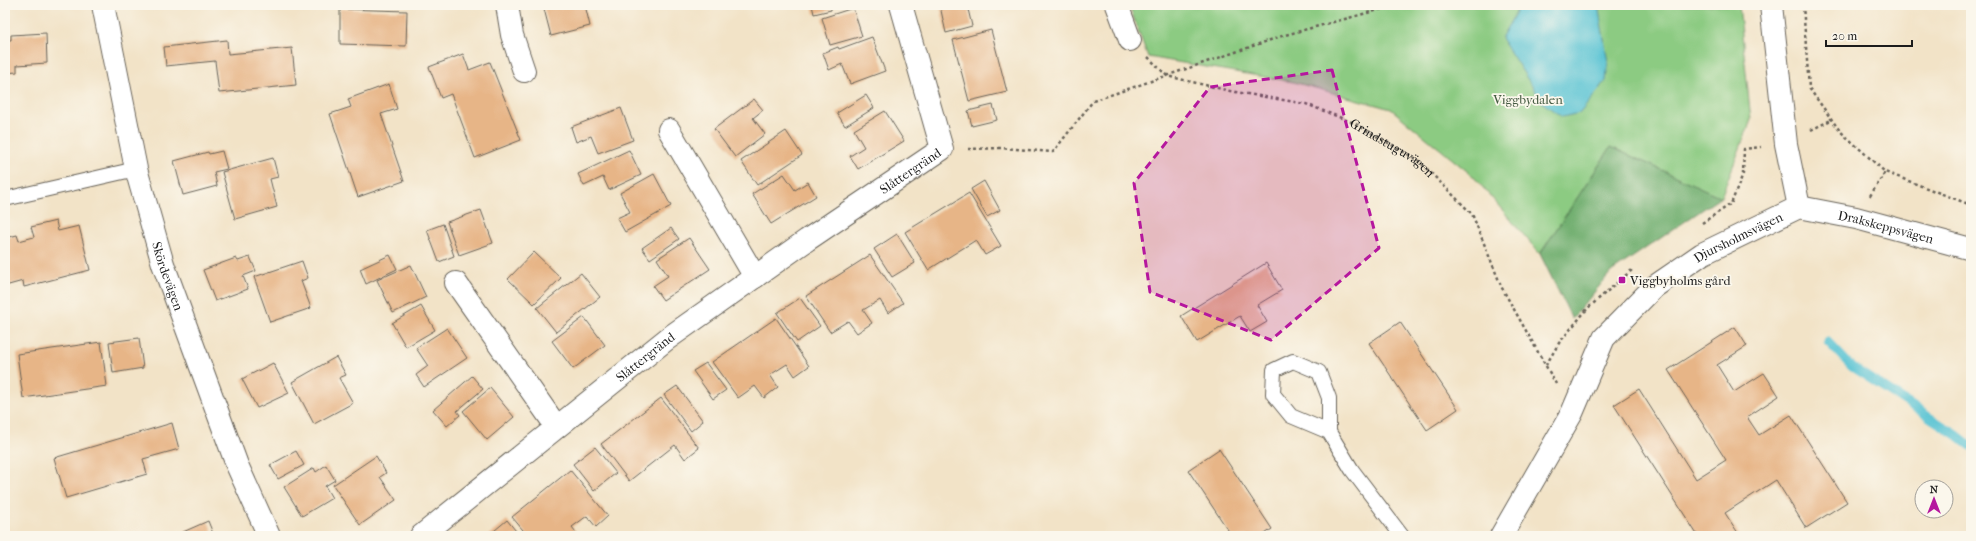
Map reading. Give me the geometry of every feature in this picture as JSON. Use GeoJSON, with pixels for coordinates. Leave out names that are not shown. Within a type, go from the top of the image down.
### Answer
{"type":"FeatureCollection","features":[{"type":"Feature","properties":{"kind":"street","name":"Skördevägen"},"geometry":{"type":"LineString","coordinates":[[103,5],[136,168],[166,272],[237,465],[269,536]]}},
{"type":"Feature","properties":{"kind":"street"},"geometry":{"type":"LineString","coordinates":[[507,5],[512,35],[524,70]]}},
{"type":"Feature","properties":{"kind":"street","name":"Slåttergränd"},"geometry":{"type":"LineString","coordinates":[[421,536],[556,426],[667,339],[755,276],[942,149],[901,5]]}},
{"type":"Feature","properties":{"kind":"street"},"geometry":{"type":"LineString","coordinates":[[1117,5],[1130,40]]}},
{"type":"Feature","properties":{"kind":"street"},"geometry":{"type":"LineString","coordinates":[[1772,5],[1786,144],[1799,207]]}},
{"type":"Feature","properties":{"kind":"street"},"geometry":{"type":"LineString","coordinates":[[669,130],[755,276]]}},
{"type":"Feature","properties":{"kind":"street","name":"Drakskeppsvägen"},"geometry":{"type":"LineString","coordinates":[[1799,207],[1856,218],[1971,249]]}},
{"type":"Feature","properties":{"kind":"street","name":"Djursholmsvägen"},"geometry":{"type":"LineString","coordinates":[[1501,536],[1572,413],[1604,338],[1654,287],[1702,254],[1799,207]]}},
{"type":"Feature","properties":{"kind":"street"},"geometry":{"type":"LineString","coordinates":[[456,283],[556,426]]}},
{"type":"Feature","properties":{"kind":"lane"},"geometry":{"type":"LineString","coordinates":[[5,199],[136,168]]}},
{"type":"Feature","properties":{"kind":"lane"},"geometry":{"type":"LineString","coordinates":[[1329,432],[1291,416],[1273,394],[1274,370],[1293,361],[1319,372],[1329,398],[1329,432],[1352,470],[1402,536]]}},
{"type":"Feature","properties":{"kind":"path"},"geometry":{"type":"LineString","coordinates":[[942,149],[1002,148],[1053,152],[1093,101],[1285,35],[1397,5]]}},
{"type":"Feature","properties":{"kind":"path"},"geometry":{"type":"LineString","coordinates":[[1803,5],[1809,88],[1840,131],[1885,172],[1971,205]]}},
{"type":"Feature","properties":{"kind":"path"},"geometry":{"type":"LineString","coordinates":[[1130,40],[1167,76]]}},
{"type":"Feature","properties":{"kind":"path","name":"Grindstuguvägen"},"geometry":{"type":"LineString","coordinates":[[1167,76],[1230,91],[1306,104],[1354,123],[1418,160],[1472,214],[1502,288],[1572,413]]}},
{"type":"Feature","properties":{"kind":"path"},"geometry":{"type":"LineString","coordinates":[[1696,227],[1731,204],[1743,174],[1744,149],[1786,144],[1831,120]]}},
{"type":"Feature","properties":{"kind":"path"},"geometry":{"type":"LineString","coordinates":[[1856,218],[1885,172]]}},
{"type":"Feature","properties":{"kind":"path"},"geometry":{"type":"LineString","coordinates":[[1546,365],[1560,343],[1588,308],[1633,269]]}},
{"type":"Feature","properties":{"kind":"highlighted area"},"geometry":{"type":"Polygon","coordinates":[[[1332,70],[1379,248],[1271,340],[1150,292],[1134,183],[1210,87],[1332,70]]]}},
{"type":"Feature","properties":{"kind":"green space","name":"Viggbydalen"},"geometry":{"type":"Polygon","coordinates":[[[1129,5],[1739,5],[1751,120],[1721,197],[1611,147],[1540,254],[1473,176],[1391,109],[1293,82],[1148,57],[1129,5]]]}},
{"type":"Feature","properties":{"kind":"green space"},"geometry":{"type":"Polygon","coordinates":[[[1611,147],[1721,197],[1611,272],[1572,319],[1540,254],[1611,147]]]}},
{"type":"Feature","properties":{"kind":"water"},"geometry":{"type":"Polygon","coordinates":[[[1520,5],[1598,5],[1608,62],[1606,81],[1580,113],[1562,117],[1543,103],[1501,38],[1520,5]]]}},
{"type":"Feature","properties":{"kind":"building"},"geometry":{"type":"Polygon","coordinates":[[[543,5],[585,5],[590,26],[551,36],[543,5]]]}},
{"type":"Feature","properties":{"kind":"building"},"geometry":{"type":"Polygon","coordinates":[[[812,5],[836,6],[831,7],[831,10],[814,14],[812,5]]]}},
{"type":"Feature","properties":{"kind":"building"},"geometry":{"type":"Polygon","coordinates":[[[967,5],[972,26],[946,33],[940,6],[967,5]]]}},
{"type":"Feature","properties":{"kind":"building"},"geometry":{"type":"Polygon","coordinates":[[[853,8],[862,36],[830,45],[822,18],[853,8]]]}},
{"type":"Feature","properties":{"kind":"building"},"geometry":{"type":"Polygon","coordinates":[[[340,9],[407,11],[406,46],[340,44],[340,9]]]}},
{"type":"Feature","properties":{"kind":"building"},"geometry":{"type":"Polygon","coordinates":[[[991,30],[1007,92],[969,101],[953,40],[991,30]]]}},
{"type":"Feature","properties":{"kind":"building"},"geometry":{"type":"Polygon","coordinates":[[[46,33],[47,63],[17,65],[17,72],[5,73],[5,40],[11,40],[11,35],[46,33]]]}},
{"type":"Feature","properties":{"kind":"building"},"geometry":{"type":"Polygon","coordinates":[[[872,37],[885,71],[850,84],[842,64],[829,70],[823,53],[872,37]]]}},
{"type":"Feature","properties":{"kind":"building"},"geometry":{"type":"Polygon","coordinates":[[[227,40],[228,54],[292,48],[296,85],[219,93],[215,61],[166,66],[164,47],[227,40]]]}},
{"type":"Feature","properties":{"kind":"building"},"geometry":{"type":"Polygon","coordinates":[[[463,54],[469,70],[490,62],[521,140],[475,158],[451,94],[441,98],[429,67],[463,54]]]}},
{"type":"Feature","properties":{"kind":"building"},"geometry":{"type":"Polygon","coordinates":[[[389,84],[397,109],[381,114],[404,181],[358,197],[330,114],[351,107],[348,99],[389,84]]]}},
{"type":"Feature","properties":{"kind":"building"},"geometry":{"type":"Polygon","coordinates":[[[866,95],[874,108],[845,126],[837,113],[866,95]]]}},
{"type":"Feature","properties":{"kind":"building"},"geometry":{"type":"Polygon","coordinates":[[[754,99],[763,110],[753,118],[765,134],[735,157],[714,129],[754,99]]]}},
{"type":"Feature","properties":{"kind":"building"},"geometry":{"type":"Polygon","coordinates":[[[993,105],[997,120],[972,126],[968,111],[993,105]]]}},
{"type":"Feature","properties":{"kind":"building"},"geometry":{"type":"Polygon","coordinates":[[[621,108],[633,140],[598,153],[591,136],[576,142],[571,127],[621,108]]]}},
{"type":"Feature","properties":{"kind":"building"},"geometry":{"type":"Polygon","coordinates":[[[885,111],[904,141],[858,169],[850,156],[864,147],[854,130],[885,111]]]}},
{"type":"Feature","properties":{"kind":"building"},"geometry":{"type":"Polygon","coordinates":[[[786,131],[802,155],[757,185],[741,161],[786,131]]]}},
{"type":"Feature","properties":{"kind":"building"},"geometry":{"type":"Polygon","coordinates":[[[629,150],[641,175],[609,190],[603,177],[584,186],[578,174],[629,150]]]}},
{"type":"Feature","properties":{"kind":"building"},"geometry":{"type":"Polygon","coordinates":[[[222,151],[227,169],[214,172],[217,186],[183,195],[174,161],[208,152],[209,154],[222,151]]]}},
{"type":"Feature","properties":{"kind":"building"},"geometry":{"type":"Polygon","coordinates":[[[273,158],[278,177],[270,179],[277,207],[235,219],[222,172],[273,158]]]}},
{"type":"Feature","properties":{"kind":"building"},"geometry":{"type":"Polygon","coordinates":[[[654,174],[671,206],[625,232],[617,218],[630,212],[620,193],[654,174]]]}},
{"type":"Feature","properties":{"kind":"building"},"geometry":{"type":"Polygon","coordinates":[[[784,174],[795,190],[808,182],[816,196],[771,224],[752,194],[784,174]]]}},
{"type":"Feature","properties":{"kind":"building"},"geometry":{"type":"Polygon","coordinates":[[[984,181],[1000,210],[987,217],[971,189],[984,181]]]}},
{"type":"Feature","properties":{"kind":"building"},"geometry":{"type":"Polygon","coordinates":[[[969,193],[1001,246],[985,255],[976,240],[928,270],[905,232],[969,193]]]}},
{"type":"Feature","properties":{"kind":"building"},"geometry":{"type":"Polygon","coordinates":[[[481,210],[493,243],[459,255],[447,222],[481,210]]]}},
{"type":"Feature","properties":{"kind":"building"},"geometry":{"type":"Polygon","coordinates":[[[56,221],[58,231],[79,226],[90,270],[24,287],[23,281],[5,286],[5,238],[17,235],[19,241],[34,237],[31,227],[56,221]]]}},
{"type":"Feature","properties":{"kind":"building"},"geometry":{"type":"Polygon","coordinates":[[[443,224],[454,256],[439,262],[427,230],[443,224]]]}},
{"type":"Feature","properties":{"kind":"building"},"geometry":{"type":"Polygon","coordinates":[[[671,228],[679,239],[650,259],[642,248],[671,228]]]}},
{"type":"Feature","properties":{"kind":"building"},"geometry":{"type":"Polygon","coordinates":[[[897,234],[915,263],[892,277],[874,249],[897,234]]]}},
{"type":"Feature","properties":{"kind":"building"},"geometry":{"type":"Polygon","coordinates":[[[689,238],[710,269],[663,300],[653,286],[668,276],[657,259],[689,238]]]}},
{"type":"Feature","properties":{"kind":"building"},"geometry":{"type":"Polygon","coordinates":[[[534,252],[561,278],[534,304],[508,279],[534,252]]]}},
{"type":"Feature","properties":{"kind":"building"},"geometry":{"type":"Polygon","coordinates":[[[390,255],[397,269],[366,284],[360,269],[390,255]]]}},
{"type":"Feature","properties":{"kind":"building"},"geometry":{"type":"Polygon","coordinates":[[[870,255],[903,303],[888,313],[880,300],[863,310],[872,323],[857,333],[848,321],[830,332],[806,296],[870,255]]]}},
{"type":"Feature","properties":{"kind":"building"},"geometry":{"type":"Polygon","coordinates":[[[250,257],[256,271],[243,276],[248,289],[215,301],[203,270],[236,258],[238,261],[250,257]]]}},
{"type":"Feature","properties":{"kind":"building"},"geometry":{"type":"Polygon","coordinates":[[[302,261],[308,278],[301,281],[311,308],[270,322],[254,277],[302,261]]]}},
{"type":"Feature","properties":{"kind":"building"},"geometry":{"type":"Polygon","coordinates":[[[1266,263],[1282,290],[1257,305],[1267,322],[1250,332],[1240,316],[1197,342],[1181,316],[1266,263]]]}},
{"type":"Feature","properties":{"kind":"building"},"geometry":{"type":"Polygon","coordinates":[[[411,265],[426,297],[393,313],[377,280],[411,265]]]}},
{"type":"Feature","properties":{"kind":"building"},"geometry":{"type":"Polygon","coordinates":[[[581,273],[600,297],[556,332],[537,308],[581,273]]]}},
{"type":"Feature","properties":{"kind":"building"},"geometry":{"type":"Polygon","coordinates":[[[800,298],[820,326],[797,342],[777,313],[800,298]]]}},
{"type":"Feature","properties":{"kind":"building"},"geometry":{"type":"Polygon","coordinates":[[[421,306],[435,330],[406,347],[392,323],[421,306]]]}},
{"type":"Feature","properties":{"kind":"building"},"geometry":{"type":"Polygon","coordinates":[[[584,317],[605,345],[573,369],[552,341],[584,317]]]}},
{"type":"Feature","properties":{"kind":"building"},"geometry":{"type":"Polygon","coordinates":[[[776,318],[809,366],[795,376],[787,364],[770,375],[778,387],[764,398],[755,386],[738,398],[712,362],[776,318]]]}},
{"type":"Feature","properties":{"kind":"building"},"geometry":{"type":"Polygon","coordinates":[[[1400,322],[1458,409],[1427,430],[1369,343],[1400,322]]]}},
{"type":"Feature","properties":{"kind":"building"},"geometry":{"type":"Polygon","coordinates":[[[1735,327],[1747,346],[1717,365],[1734,392],[1764,373],[1779,396],[1747,417],[1759,435],[1791,415],[1847,502],[1806,528],[1776,480],[1725,513],[1740,536],[1698,536],[1614,405],[1639,389],[1696,479],[1726,460],[1668,370],[1735,327]]]}},
{"type":"Feature","properties":{"kind":"building"},"geometry":{"type":"Polygon","coordinates":[[[447,328],[467,358],[424,387],[416,375],[428,366],[416,348],[447,328]]]}},
{"type":"Feature","properties":{"kind":"building"},"geometry":{"type":"Polygon","coordinates":[[[139,338],[143,368],[113,373],[109,342],[139,338]]]}},
{"type":"Feature","properties":{"kind":"building"},"geometry":{"type":"Polygon","coordinates":[[[101,342],[107,386],[23,398],[17,354],[101,342]]]}},
{"type":"Feature","properties":{"kind":"building"},"geometry":{"type":"Polygon","coordinates":[[[336,357],[346,375],[339,378],[353,403],[314,424],[292,382],[336,357]]]}},
{"type":"Feature","properties":{"kind":"building"},"geometry":{"type":"Polygon","coordinates":[[[273,363],[289,393],[257,408],[242,379],[273,363]]]}},
{"type":"Feature","properties":{"kind":"building"},"geometry":{"type":"Polygon","coordinates":[[[706,363],[726,390],[713,399],[693,371],[706,363]]]}},
{"type":"Feature","properties":{"kind":"building"},"geometry":{"type":"Polygon","coordinates":[[[472,376],[483,389],[457,411],[460,415],[447,426],[433,410],[472,376]]]}},
{"type":"Feature","properties":{"kind":"building"},"geometry":{"type":"Polygon","coordinates":[[[677,386],[703,421],[691,431],[664,395],[677,386]]]}},
{"type":"Feature","properties":{"kind":"building"},"geometry":{"type":"Polygon","coordinates":[[[490,388],[514,417],[487,440],[463,411],[490,388]]]}},
{"type":"Feature","properties":{"kind":"building"},"geometry":{"type":"Polygon","coordinates":[[[661,398],[699,448],[685,459],[675,445],[629,481],[601,444],[661,398]]]}},
{"type":"Feature","properties":{"kind":"building"},"geometry":{"type":"Polygon","coordinates":[[[172,423],[179,449],[143,459],[147,474],[66,498],[54,458],[172,423]]]}},
{"type":"Feature","properties":{"kind":"building"},"geometry":{"type":"Polygon","coordinates":[[[595,447],[616,473],[594,491],[573,464],[595,447]]]}},
{"type":"Feature","properties":{"kind":"building"},"geometry":{"type":"Polygon","coordinates":[[[1219,449],[1272,529],[1262,536],[1232,536],[1188,470],[1219,449]]]}},
{"type":"Feature","properties":{"kind":"building"},"geometry":{"type":"Polygon","coordinates":[[[296,451],[304,465],[278,479],[270,465],[296,451]]]}},
{"type":"Feature","properties":{"kind":"building"},"geometry":{"type":"Polygon","coordinates":[[[376,456],[386,473],[380,477],[396,500],[360,525],[333,485],[376,456]]]}},
{"type":"Feature","properties":{"kind":"building"},"geometry":{"type":"Polygon","coordinates":[[[326,465],[335,480],[325,486],[332,498],[302,516],[284,487],[314,468],[316,472],[326,465]]]}},
{"type":"Feature","properties":{"kind":"building"},"geometry":{"type":"Polygon","coordinates":[[[570,470],[608,516],[596,527],[587,516],[572,527],[579,536],[528,536],[512,517],[570,470]]]}},
{"type":"Feature","properties":{"kind":"building"},"geometry":{"type":"Polygon","coordinates":[[[507,520],[520,536],[488,536],[507,520]]]}},
{"type":"Feature","properties":{"kind":"building"},"geometry":{"type":"Polygon","coordinates":[[[208,521],[214,536],[174,536],[208,521]]]}},
{"type":"Feature","properties":{"kind":"waterway"},"geometry":{"type":"LineString","coordinates":[[1828,342],[1852,367],[1957,435],[1971,446]]}},
{"type":"Feature","properties":{"kind":"place","name":"Viggbyholms gård"},"geometry":{"type":"Point","coordinates":[1622,280]}}]}
